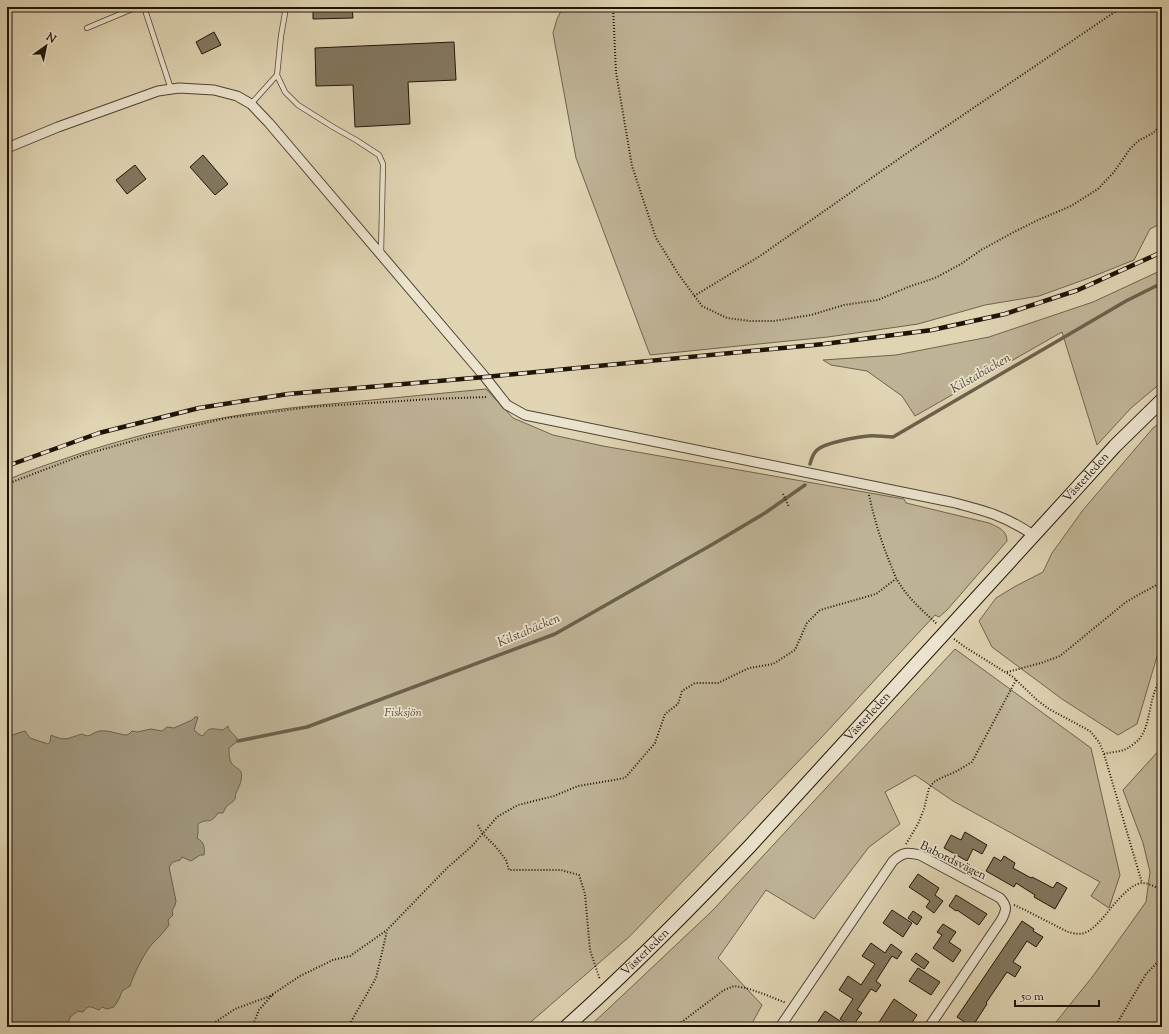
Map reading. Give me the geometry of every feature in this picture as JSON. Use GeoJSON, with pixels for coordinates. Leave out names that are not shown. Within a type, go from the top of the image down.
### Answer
{"type":"FeatureCollection","features":[{"type":"Feature","properties":{"kind":"street"},"geometry":{"type":"LineString","coordinates":[[7,148],[58,127],[158,91],[179,88],[214,90],[237,96],[251,104],[269,123],[485,377],[507,405],[525,415],[951,502],[1000,516],[1020,526],[1033,535]]}},
{"type":"Feature","properties":{"kind":"street","name":"Västerleden"},"geometry":{"type":"LineString","coordinates":[[566,1027],[607,990],[708,890],[750,846],[1115,446],[1162,400]]}},
{"type":"Feature","properties":{"kind":"street","name":"Babordsvägen"},"geometry":{"type":"LineString","coordinates":[[781,1027],[893,861],[901,854],[910,853],[920,855],[1000,898],[1005,904]]}},
{"type":"Feature","properties":{"kind":"street"},"geometry":{"type":"LineString","coordinates":[[929,1027],[1002,919],[1006,910],[1005,904]]}},
{"type":"Feature","properties":{"kind":"lane"},"geometry":{"type":"LineString","coordinates":[[87,28],[137,7]]}},
{"type":"Feature","properties":{"kind":"lane"},"geometry":{"type":"LineString","coordinates":[[144,7],[171,89]]}},
{"type":"Feature","properties":{"kind":"lane"},"geometry":{"type":"LineString","coordinates":[[283,7],[285,13],[277,75],[285,92],[298,105],[379,155],[382,164],[381,255]]}},
{"type":"Feature","properties":{"kind":"lane"},"geometry":{"type":"LineString","coordinates":[[251,104],[277,75]]}},
{"type":"Feature","properties":{"kind":"path"},"geometry":{"type":"LineString","coordinates":[[613,7],[616,72],[632,166],[656,238],[679,275],[702,306],[726,318],[750,321],[774,321],[811,315],[844,305],[878,300],[935,278],[961,264],[981,250],[1038,220],[1070,206],[1098,189],[1114,172],[1130,149],[1138,141],[1153,133],[1162,124]]}},
{"type":"Feature","properties":{"kind":"path"},"geometry":{"type":"LineString","coordinates":[[694,296],[760,256],[910,151],[1122,7]]}},
{"type":"Feature","properties":{"kind":"path"},"geometry":{"type":"LineString","coordinates":[[7,484],[83,455],[150,436],[227,418],[310,407],[486,396],[507,405]]}},
{"type":"Feature","properties":{"kind":"path"},"geometry":{"type":"LineString","coordinates":[[866,485],[875,522],[896,578],[919,608],[938,625]]}},
{"type":"Feature","properties":{"kind":"path"},"geometry":{"type":"LineString","coordinates":[[783,494],[789,507]]}},
{"type":"Feature","properties":{"kind":"path"},"geometry":{"type":"LineString","coordinates":[[208,1027],[234,1010],[273,994],[307,973],[333,960],[350,956],[387,930],[447,868],[472,846],[497,817],[518,805],[554,796],[578,786],[625,778],[655,743],[664,714],[678,704],[682,691],[695,683],[718,683],[749,668],[773,664],[794,650],[807,623],[820,610],[876,594],[896,578]]}},
{"type":"Feature","properties":{"kind":"path"},"geometry":{"type":"LineString","coordinates":[[1007,672],[1041,663],[1060,656],[1126,602],[1162,582]]}},
{"type":"Feature","properties":{"kind":"path"},"geometry":{"type":"LineString","coordinates":[[954,639],[1007,672],[1049,709],[1090,732],[1097,738],[1104,754],[1142,883]]}},
{"type":"Feature","properties":{"kind":"path"},"geometry":{"type":"LineString","coordinates":[[1104,754],[1127,749],[1140,739],[1145,728],[1157,684],[1162,678]]}},
{"type":"Feature","properties":{"kind":"path"},"geometry":{"type":"LineString","coordinates":[[901,854],[924,810],[929,788],[934,782],[972,762],[1016,680]]}},
{"type":"Feature","properties":{"kind":"path"},"geometry":{"type":"LineString","coordinates":[[478,824],[483,834],[506,860],[509,870],[561,870],[579,874],[585,894],[590,950],[601,981],[607,990]]}},
{"type":"Feature","properties":{"kind":"path"},"geometry":{"type":"LineString","coordinates":[[1005,904],[1025,910],[1066,931],[1083,934],[1098,923],[1131,887],[1142,883],[1152,885],[1162,891]]}},
{"type":"Feature","properties":{"kind":"path"},"geometry":{"type":"LineString","coordinates":[[348,1027],[376,978],[387,930]]}},
{"type":"Feature","properties":{"kind":"path"},"geometry":{"type":"LineString","coordinates":[[1115,1027],[1146,974],[1162,958]]}},
{"type":"Feature","properties":{"kind":"path"},"geometry":{"type":"LineString","coordinates":[[670,1027],[679,1024],[724,990],[734,986],[758,992],[794,1007]]}},
{"type":"Feature","properties":{"kind":"path"},"geometry":{"type":"LineString","coordinates":[[252,1027],[259,1010],[273,994]]}},
{"type":"Feature","properties":{"kind":"green space"},"geometry":{"type":"Polygon","coordinates":[[[563,7],[1162,7],[1162,223],[1150,229],[1134,260],[1039,296],[985,305],[918,324],[828,337],[650,355],[576,158],[553,33],[557,19],[563,7]]]}},
{"type":"Feature","properties":{"kind":"green space"},"geometry":{"type":"Polygon","coordinates":[[[1162,270],[1162,382],[1131,408],[1097,445],[1062,332],[915,416],[902,396],[867,371],[831,365],[823,360],[896,355],[989,337],[1093,302],[1162,270]]]}},
{"type":"Feature","properties":{"kind":"green space","name":"Fisksjön"},"geometry":{"type":"Polygon","coordinates":[[[486,389],[513,418],[553,435],[603,446],[904,499],[906,503],[989,523],[1004,532],[1007,537],[1007,541],[947,610],[939,617],[935,615],[820,739],[629,937],[525,1027],[7,1027],[7,480],[28,471],[93,449],[151,433],[210,420],[299,407],[486,389]]]}},
{"type":"Feature","properties":{"kind":"green space"},"geometry":{"type":"Polygon","coordinates":[[[1162,421],[1161,643],[1137,724],[1118,735],[1062,699],[992,647],[979,621],[996,598],[1043,572],[1052,553],[1083,510],[1153,428],[1162,421]]]}},
{"type":"Feature","properties":{"kind":"green space"},"geometry":{"type":"Polygon","coordinates":[[[955,649],[1091,748],[1120,875],[1109,908],[1091,896],[1100,882],[953,801],[915,775],[885,792],[900,824],[869,847],[814,919],[766,890],[718,958],[762,1005],[750,1027],[589,1027],[712,911],[955,649]]]}},
{"type":"Feature","properties":{"kind":"green space"},"geometry":{"type":"Polygon","coordinates":[[[1162,747],[1162,1020],[1158,1027],[1052,1027],[1093,976],[1146,902],[1150,872],[1143,843],[1123,790],[1162,747]]]}},
{"type":"Feature","properties":{"kind":"shaded area"},"geometry":{"type":"Polygon","coordinates":[[[195,717],[198,717],[194,730],[203,736],[209,729],[223,730],[228,726],[238,741],[229,748],[230,760],[232,764],[241,772],[241,777],[235,799],[227,806],[223,813],[218,813],[212,819],[198,824],[197,838],[204,845],[204,855],[200,855],[191,861],[182,857],[180,860],[173,862],[169,867],[176,901],[172,911],[173,915],[168,920],[169,925],[149,948],[139,965],[130,986],[122,991],[114,1007],[107,1009],[102,1007],[99,1010],[89,1007],[83,1012],[78,1011],[70,1017],[68,1024],[64,1027],[7,1027],[7,735],[25,731],[30,738],[48,744],[50,742],[51,735],[64,739],[82,734],[89,736],[100,731],[126,735],[132,731],[137,732],[151,729],[162,731],[167,727],[174,728],[192,720],[195,717]]]}},
{"type":"Feature","properties":{"kind":"building"},"geometry":{"type":"Polygon","coordinates":[[[313,7],[352,7],[353,18],[313,19],[313,7]]]}},
{"type":"Feature","properties":{"kind":"building"},"geometry":{"type":"Polygon","coordinates":[[[214,32],[221,45],[202,54],[196,42],[214,32]]]}},
{"type":"Feature","properties":{"kind":"building"},"geometry":{"type":"Polygon","coordinates":[[[454,42],[456,80],[408,82],[410,124],[355,127],[353,85],[316,86],[315,48],[454,42]]]}},
{"type":"Feature","properties":{"kind":"building"},"geometry":{"type":"Polygon","coordinates":[[[203,155],[228,184],[215,195],[190,167],[203,155]]]}},
{"type":"Feature","properties":{"kind":"building"},"geometry":{"type":"Polygon","coordinates":[[[135,165],[146,179],[127,194],[116,180],[135,165]]]}},
{"type":"Feature","properties":{"kind":"building"},"geometry":{"type":"Polygon","coordinates":[[[965,832],[987,845],[982,854],[973,849],[967,861],[944,848],[951,835],[961,840],[965,832]]]}},
{"type":"Feature","properties":{"kind":"building"},"geometry":{"type":"Polygon","coordinates":[[[1004,856],[1015,863],[1013,868],[1031,878],[1032,877],[1053,888],[1057,882],[1067,888],[1055,909],[1034,897],[1035,895],[1016,883],[1014,887],[986,871],[994,857],[1001,861],[1004,856]]]}},
{"type":"Feature","properties":{"kind":"building"},"geometry":{"type":"Polygon","coordinates":[[[918,874],[939,888],[935,895],[943,901],[934,913],[926,907],[930,901],[909,887],[918,874]]]}},
{"type":"Feature","properties":{"kind":"building"},"geometry":{"type":"Polygon","coordinates":[[[956,895],[987,914],[979,925],[949,906],[956,895]]]}},
{"type":"Feature","properties":{"kind":"building"},"geometry":{"type":"Polygon","coordinates":[[[892,910],[912,923],[903,937],[883,923],[892,910]]]}},
{"type":"Feature","properties":{"kind":"building"},"geometry":{"type":"Polygon","coordinates":[[[913,911],[922,917],[917,925],[908,918],[913,911]]]}},
{"type":"Feature","properties":{"kind":"building"},"geometry":{"type":"Polygon","coordinates":[[[1022,921],[1034,929],[1033,931],[1043,937],[1036,947],[1027,941],[1013,962],[1021,967],[1015,977],[1007,972],[972,1027],[957,1017],[1022,921]]]}},
{"type":"Feature","properties":{"kind":"building"},"geometry":{"type":"Polygon","coordinates":[[[943,924],[956,932],[949,942],[961,950],[953,962],[933,948],[942,935],[937,932],[943,924]]]}},
{"type":"Feature","properties":{"kind":"building"},"geometry":{"type":"Polygon","coordinates":[[[871,943],[885,953],[891,944],[902,952],[897,959],[892,956],[876,981],[881,985],[876,992],[871,989],[857,1010],[862,1013],[852,1027],[840,1019],[853,999],[839,990],[848,976],[861,985],[875,964],[862,956],[871,943]]]}},
{"type":"Feature","properties":{"kind":"building"},"geometry":{"type":"Polygon","coordinates":[[[916,953],[929,962],[924,969],[911,960],[916,953]]]}},
{"type":"Feature","properties":{"kind":"building"},"geometry":{"type":"Polygon","coordinates":[[[918,968],[940,982],[931,995],[909,981],[918,968]]]}},
{"type":"Feature","properties":{"kind":"building"},"geometry":{"type":"Polygon","coordinates":[[[894,999],[917,1015],[909,1027],[876,1027],[894,999]]]}},
{"type":"Feature","properties":{"kind":"building"},"geometry":{"type":"Polygon","coordinates":[[[825,1011],[849,1027],[823,1027],[817,1023],[825,1011]]]}},
{"type":"Feature","properties":{"kind":"waterway","name":"Kilstabäcken"},"geometry":{"type":"LineString","coordinates":[[810,464],[812,457],[817,450],[826,445],[863,437],[893,437],[1126,301],[1162,283]]}},
{"type":"Feature","properties":{"kind":"waterway","name":"Kilstabäcken"},"geometry":{"type":"LineString","coordinates":[[238,741],[307,727],[555,634],[713,544],[765,513],[805,485]]}},
{"type":"Feature","properties":{"kind":"railway"},"geometry":{"type":"LineString","coordinates":[[7,466],[99,433],[199,408],[288,394],[485,377],[824,344],[932,330],[1005,314],[1078,290],[1162,252]]}}]}
